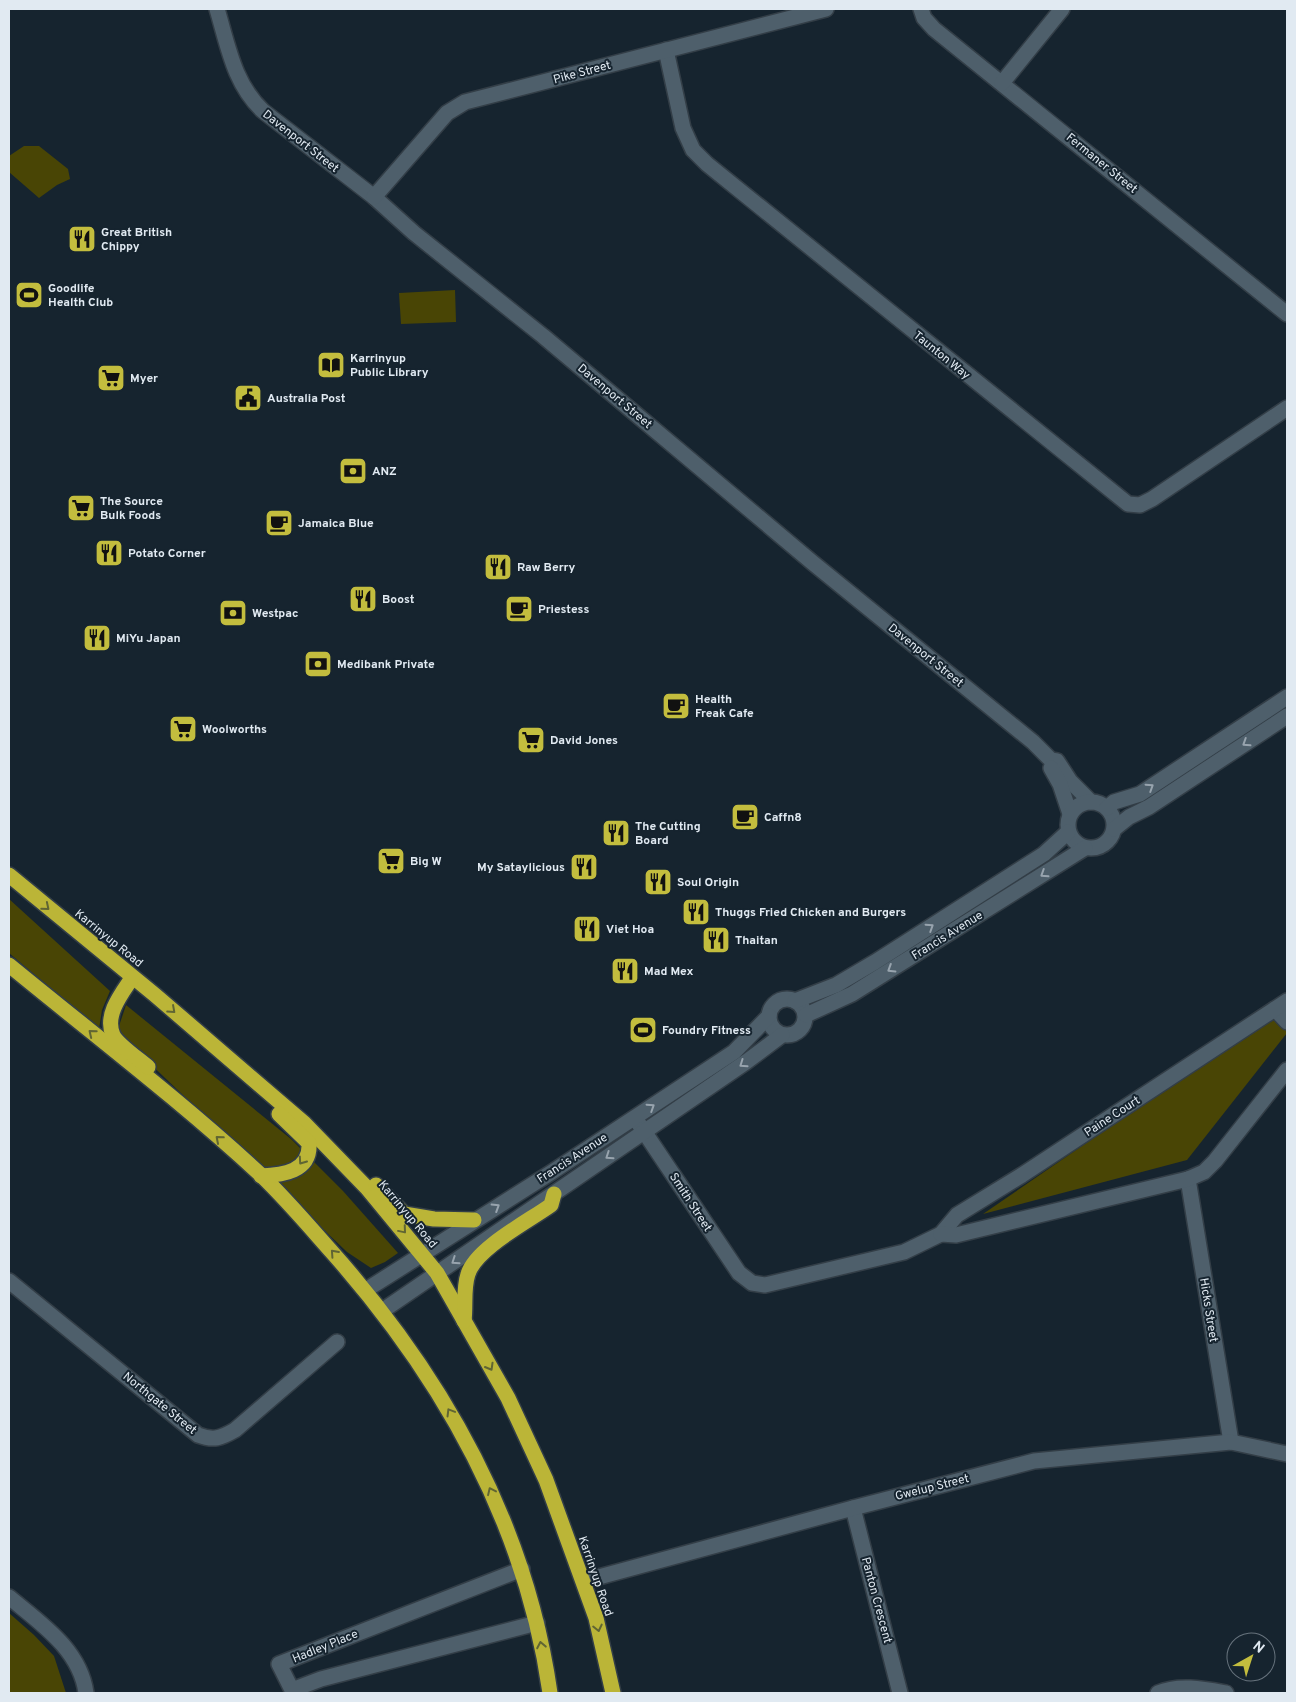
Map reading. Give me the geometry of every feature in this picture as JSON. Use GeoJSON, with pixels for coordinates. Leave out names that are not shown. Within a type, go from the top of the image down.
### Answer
{"type":"FeatureCollection","features":[{"type":"Feature","properties":{"kind":"highway","name":"Karrinyup Road"},"geometry":{"type":"LineString","coordinates":[[9,875],[304,1123],[367,1188],[437,1274],[508,1398],[526,1433],[546,1480],[596,1618],[613,1693]]}},
{"type":"Feature","properties":{"kind":"highway"},"geometry":{"type":"LineString","coordinates":[[9,965],[184,1109],[261,1176],[366,1290],[382,1311],[433,1383],[474,1454],[501,1512],[522,1569],[537,1623],[550,1693]]}},
{"type":"Feature","properties":{"kind":"highway"},"geometry":{"type":"LineString","coordinates":[[132,978],[116,1002],[111,1021],[113,1036],[179,1094],[184,1109]]}},
{"type":"Feature","properties":{"kind":"highway"},"geometry":{"type":"LineString","coordinates":[[261,1176],[286,1174],[292,1171],[305,1159],[310,1148],[310,1143],[274,1110],[271,1095],[288,1096],[330,1135],[404,1214],[434,1219],[474,1220]]}},
{"type":"Feature","properties":{"kind":"highway"},"geometry":{"type":"LineString","coordinates":[[464,1321],[465,1285],[475,1261],[485,1251],[551,1205],[554,1194]]}},
{"type":"Feature","properties":{"kind":"street","name":"Davenport Street"},"geometry":{"type":"LineString","coordinates":[[217,9],[237,76],[252,101],[374,197],[414,233],[708,473],[812,563],[1033,742],[1051,760],[1057,761],[1070,781],[1091,802]]}},
{"type":"Feature","properties":{"kind":"street","name":"Pike Street"},"geometry":{"type":"LineString","coordinates":[[374,197],[447,113],[465,102],[826,9]]}},
{"type":"Feature","properties":{"kind":"street","name":"Fermaner Street"},"geometry":{"type":"LineString","coordinates":[[921,9],[924,18],[934,29],[1287,314]]}},
{"type":"Feature","properties":{"kind":"street"},"geometry":{"type":"LineString","coordinates":[[1002,83],[1062,9]]}},
{"type":"Feature","properties":{"kind":"street","name":"Taunton Way"},"geometry":{"type":"LineString","coordinates":[[666,50],[682,128],[693,150],[1128,504],[1140,505],[1152,499],[1287,408]]}},
{"type":"Feature","properties":{"kind":"street"},"geometry":{"type":"LineString","coordinates":[[1106,808],[1114,802],[1140,794],[1287,697]]}},
{"type":"Feature","properties":{"kind":"street"},"geometry":{"type":"LineString","coordinates":[[1114,829],[1114,821],[1106,808],[1091,802],[1079,805],[1070,814],[1068,832],[1078,845],[1085,848],[1093,848],[1107,842],[1114,829],[1129,817],[1148,807],[1287,716]]}},
{"type":"Feature","properties":{"kind":"street","name":"Davenport Street"},"geometry":{"type":"LineString","coordinates":[[1051,760],[1048,764],[1060,784],[1070,814]]}},
{"type":"Feature","properties":{"kind":"street","name":"Francis Avenue"},"geometry":{"type":"LineString","coordinates":[[366,1290],[734,1052],[769,1016],[770,1010],[778,1001],[790,999],[795,1001],[836,985],[1044,854],[1068,832]]}},
{"type":"Feature","properties":{"kind":"street","name":"Francis Avenue"},"geometry":{"type":"LineString","coordinates":[[382,1311],[746,1062],[782,1035],[788,1036],[799,1031],[806,1015],[852,994],[1085,848]]}},
{"type":"Feature","properties":{"kind":"street"},"geometry":{"type":"LineString","coordinates":[[795,1001],[800,1004],[806,1015]]}},
{"type":"Feature","properties":{"kind":"street"},"geometry":{"type":"LineString","coordinates":[[1281,1005],[1287,1022]]}},
{"type":"Feature","properties":{"kind":"street","name":"Paine Court"},"geometry":{"type":"LineString","coordinates":[[752,1283],[765,1285],[904,1252],[941,1234],[957,1215],[1022,1175],[1281,1005]]}},
{"type":"Feature","properties":{"kind":"street"},"geometry":{"type":"LineString","coordinates":[[769,1016],[772,1028],[782,1035]]}},
{"type":"Feature","properties":{"kind":"street","name":"Paine Court"},"geometry":{"type":"LineString","coordinates":[[941,1234],[956,1236],[1188,1179],[1204,1172],[1215,1161],[1287,1070]]}},
{"type":"Feature","properties":{"kind":"street","name":"Smith Street"},"geometry":{"type":"LineString","coordinates":[[634,1118],[739,1273],[752,1283]]}},
{"type":"Feature","properties":{"kind":"street","name":"Hicks Street"},"geometry":{"type":"LineString","coordinates":[[1188,1179],[1231,1442]]}},
{"type":"Feature","properties":{"kind":"street","name":"Northgate Street"},"geometry":{"type":"LineString","coordinates":[[9,1281],[198,1435],[211,1440],[222,1438],[234,1430],[337,1342]]}},
{"type":"Feature","properties":{"kind":"street","name":"Gwelup Street"},"geometry":{"type":"LineString","coordinates":[[584,1582],[853,1508],[1034,1461],[1231,1442],[1287,1454]]}},
{"type":"Feature","properties":{"kind":"street","name":"Panton Crescent"},"geometry":{"type":"LineString","coordinates":[[853,1508],[900,1693]]}},
{"type":"Feature","properties":{"kind":"street","name":"Hadley Place"},"geometry":{"type":"LineString","coordinates":[[522,1569],[279,1664],[292,1690],[321,1679],[537,1623]]}},
{"type":"Feature","properties":{"kind":"street"},"geometry":{"type":"LineString","coordinates":[[9,1596],[48,1629],[65,1647],[78,1668],[86,1693]]}},
{"type":"Feature","properties":{"kind":"street"},"geometry":{"type":"LineString","coordinates":[[1158,1693],[1171,1688],[1202,1689],[1226,1693]]}},
{"type":"Feature","properties":{"kind":"shaded area"},"geometry":{"type":"Polygon","coordinates":[[[24,146],[39,146],[68,169],[70,179],[57,185],[39,198],[9,172],[9,156],[24,146]]]}},
{"type":"Feature","properties":{"kind":"shaded area"},"geometry":{"type":"Polygon","coordinates":[[[455,290],[456,322],[401,324],[399,293],[455,290]]]}},
{"type":"Feature","properties":{"kind":"shaded area"},"geometry":{"type":"Polygon","coordinates":[[[9,899],[110,991],[102,1010],[99,1029],[9,953],[9,899]]]}},
{"type":"Feature","properties":{"kind":"shaded area"},"geometry":{"type":"Polygon","coordinates":[[[126,1005],[291,1139],[343,1191],[398,1253],[385,1262],[371,1268],[347,1252],[117,1032],[126,1005]]]}},
{"type":"Feature","properties":{"kind":"shaded area"},"geometry":{"type":"Polygon","coordinates":[[[1287,1005],[1287,1033],[1187,1160],[983,1214],[1287,1005]]]}},
{"type":"Feature","properties":{"kind":"shaded area"},"geometry":{"type":"Polygon","coordinates":[[[9,1613],[54,1656],[66,1693],[9,1693],[9,1613]]]}},
{"type":"Feature","properties":{"kind":"place","name":"Great British Chippy"},"geometry":{"type":"Point","coordinates":[82,239]}},
{"type":"Feature","properties":{"kind":"place","name":"Goodlife Health Club"},"geometry":{"type":"Point","coordinates":[29,295]}},
{"type":"Feature","properties":{"kind":"place","name":"Karrinyup Public Library"},"geometry":{"type":"Point","coordinates":[331,365]}},
{"type":"Feature","properties":{"kind":"place","name":"Myer"},"geometry":{"type":"Point","coordinates":[111,378]}},
{"type":"Feature","properties":{"kind":"place","name":"Australia Post"},"geometry":{"type":"Point","coordinates":[248,398]}},
{"type":"Feature","properties":{"kind":"place","name":"ANZ"},"geometry":{"type":"Point","coordinates":[353,471]}},
{"type":"Feature","properties":{"kind":"place","name":"The Source Bulk Foods"},"geometry":{"type":"Point","coordinates":[81,508]}},
{"type":"Feature","properties":{"kind":"place","name":"Jamaica Blue"},"geometry":{"type":"Point","coordinates":[279,523]}},
{"type":"Feature","properties":{"kind":"place","name":"Potato Corner"},"geometry":{"type":"Point","coordinates":[109,553]}},
{"type":"Feature","properties":{"kind":"place","name":"Raw Berry"},"geometry":{"type":"Point","coordinates":[498,567]}},
{"type":"Feature","properties":{"kind":"place","name":"Boost"},"geometry":{"type":"Point","coordinates":[363,599]}},
{"type":"Feature","properties":{"kind":"place","name":"Priestess"},"geometry":{"type":"Point","coordinates":[519,609]}},
{"type":"Feature","properties":{"kind":"place","name":"Westpac"},"geometry":{"type":"Point","coordinates":[233,613]}},
{"type":"Feature","properties":{"kind":"place","name":"MiYu Japan"},"geometry":{"type":"Point","coordinates":[97,638]}},
{"type":"Feature","properties":{"kind":"place","name":"Medibank Private"},"geometry":{"type":"Point","coordinates":[318,664]}},
{"type":"Feature","properties":{"kind":"place","name":"Health Freak Cafe"},"geometry":{"type":"Point","coordinates":[676,706]}},
{"type":"Feature","properties":{"kind":"place","name":"Woolworths"},"geometry":{"type":"Point","coordinates":[183,729]}},
{"type":"Feature","properties":{"kind":"place","name":"David Jones"},"geometry":{"type":"Point","coordinates":[531,740]}},
{"type":"Feature","properties":{"kind":"place","name":"Caffn8"},"geometry":{"type":"Point","coordinates":[745,817]}},
{"type":"Feature","properties":{"kind":"place","name":"The Cutting Board"},"geometry":{"type":"Point","coordinates":[616,833]}},
{"type":"Feature","properties":{"kind":"place","name":"Big W"},"geometry":{"type":"Point","coordinates":[391,861]}},
{"type":"Feature","properties":{"kind":"place","name":"My Sataylicious"},"geometry":{"type":"Point","coordinates":[584,867]}},
{"type":"Feature","properties":{"kind":"place","name":"Soul Origin"},"geometry":{"type":"Point","coordinates":[658,882]}},
{"type":"Feature","properties":{"kind":"place","name":"Thuggs Fried Chicken and Burgers"},"geometry":{"type":"Point","coordinates":[696,912]}},
{"type":"Feature","properties":{"kind":"place","name":"Viet Hoa"},"geometry":{"type":"Point","coordinates":[587,929]}},
{"type":"Feature","properties":{"kind":"place","name":"Thaitan"},"geometry":{"type":"Point","coordinates":[716,940]}},
{"type":"Feature","properties":{"kind":"place","name":"Mad Mex"},"geometry":{"type":"Point","coordinates":[625,971]}},
{"type":"Feature","properties":{"kind":"place","name":"Foundry Fitness"},"geometry":{"type":"Point","coordinates":[643,1030]}}]}
